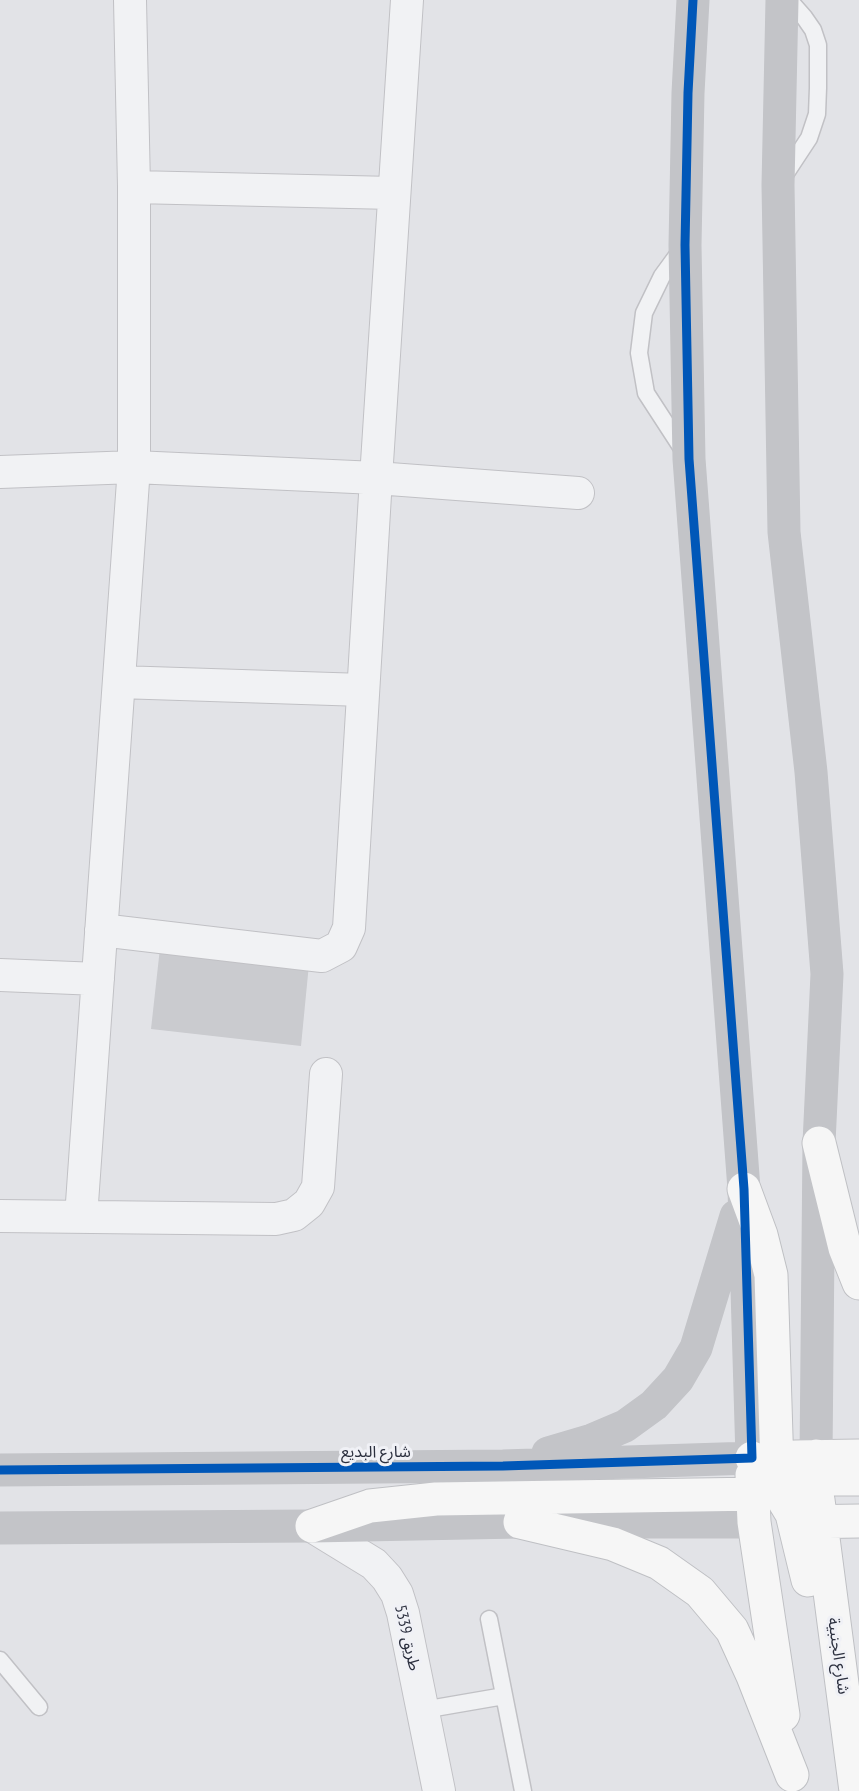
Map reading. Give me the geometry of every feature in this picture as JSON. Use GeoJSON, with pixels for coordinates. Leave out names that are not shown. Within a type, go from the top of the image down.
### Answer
{"type":"FeatureCollection","features":[{"type":"Feature","properties":{"kind":"main road"},"geometry":{"type":"LineString","coordinates":[[819,1143],[845,1248],[859,1283]]}},
{"type":"Feature","properties":{"kind":"main road","name":"شارع البديع"},"geometry":{"type":"LineString","coordinates":[[784,1489],[859,1456]]}},
{"type":"Feature","properties":{"kind":"main road"},"geometry":{"type":"LineString","coordinates":[[312,1526],[370,1506],[436,1499],[784,1489],[859,1479]]}},
{"type":"Feature","properties":{"kind":"main road"},"geometry":{"type":"LineString","coordinates":[[784,1489],[793,1783]]}},
{"type":"Feature","properties":{"kind":"main road","name":"شارع البديع"},"geometry":{"type":"LineString","coordinates":[[784,1489],[859,1521]]}},
{"type":"Feature","properties":{"kind":"main road","name":"شارع الجنبية"},"geometry":{"type":"LineString","coordinates":[[784,1489],[856,1772]]}},
{"type":"Feature","properties":{"kind":"main road"},"geometry":{"type":"LineString","coordinates":[[520,1522],[613,1544],[659,1563],[700,1592],[732,1630],[753,1676],[793,1783]]}},
{"type":"Feature","properties":{"kind":"street"},"geometry":{"type":"LineString","coordinates":[[81,1217],[134,467],[134,187],[130,0]]}},
{"type":"Feature","properties":{"kind":"street"},"geometry":{"type":"LineString","coordinates":[[101,930],[322,956],[341,946],[349,928],[375,478],[407,0]]}},
{"type":"Feature","properties":{"kind":"street"},"geometry":{"type":"LineString","coordinates":[[693,0],[688,93],[685,245],[690,459],[744,1189],[784,1489]]}},
{"type":"Feature","properties":{"kind":"street"},"geometry":{"type":"LineString","coordinates":[[782,0],[778,185],[784,532],[811,772],[827,974],[819,1143],[784,1489]]}},
{"type":"Feature","properties":{"kind":"street"},"geometry":{"type":"LineString","coordinates":[[134,187],[393,193]]}},
{"type":"Feature","properties":{"kind":"street"},"geometry":{"type":"LineString","coordinates":[[0,472],[134,467],[375,478],[578,493]]}},
{"type":"Feature","properties":{"kind":"street"},"geometry":{"type":"LineString","coordinates":[[119,682],[363,690]]}},
{"type":"Feature","properties":{"kind":"street"},"geometry":{"type":"LineString","coordinates":[[0,975],[98,979]]}},
{"type":"Feature","properties":{"kind":"street"},"geometry":{"type":"LineString","coordinates":[[0,1216],[276,1219],[294,1215],[309,1203],[318,1186],[326,1074]]}},
{"type":"Feature","properties":{"kind":"street"},"geometry":{"type":"LineString","coordinates":[[503,1466],[592,1440],[625,1426],[654,1405],[678,1379],[696,1348],[744,1189]]}},
{"type":"Feature","properties":{"kind":"street","name":"شارع البديع"},"geometry":{"type":"LineString","coordinates":[[0,1469],[503,1466],[784,1489]]}},
{"type":"Feature","properties":{"kind":"street","name":"شارع البديع"},"geometry":{"type":"LineString","coordinates":[[0,1528],[520,1522],[784,1489]]}},
{"type":"Feature","properties":{"kind":"street","name":"طريق 5339"},"geometry":{"type":"LineString","coordinates":[[312,1526],[374,1564],[397,1594],[403,1613],[439,1791]]}},
{"type":"Feature","properties":{"kind":"lane"},"geometry":{"type":"LineString","coordinates":[[778,185],[809,138],[817,114],[818,45],[809,24],[789,0]]}},
{"type":"Feature","properties":{"kind":"lane"},"geometry":{"type":"LineString","coordinates":[[685,245],[662,276],[644,313],[639,353],[646,393],[665,425],[690,459]]}},
{"type":"Feature","properties":{"kind":"lane"},"geometry":{"type":"LineString","coordinates":[[489,1619],[523,1791]]}},
{"type":"Feature","properties":{"kind":"lane"},"geometry":{"type":"LineString","coordinates":[[0,1660],[39,1707]]}},
{"type":"Feature","properties":{"kind":"lane"},"geometry":{"type":"LineString","coordinates":[[423,1710],[504,1696]]}},
{"type":"Feature","properties":{"kind":"building"},"geometry":{"type":"Polygon","coordinates":[[[160,948],[309,964],[301,1046],[151,1029],[160,948]]]}},
{"type":"Feature","properties":{"kind":"cycle path"},"geometry":{"type":"LineString","coordinates":[[0,1470],[503,1466],[752,1458],[744,1189],[689,459],[685,245],[688,93],[693,0]]}}]}
